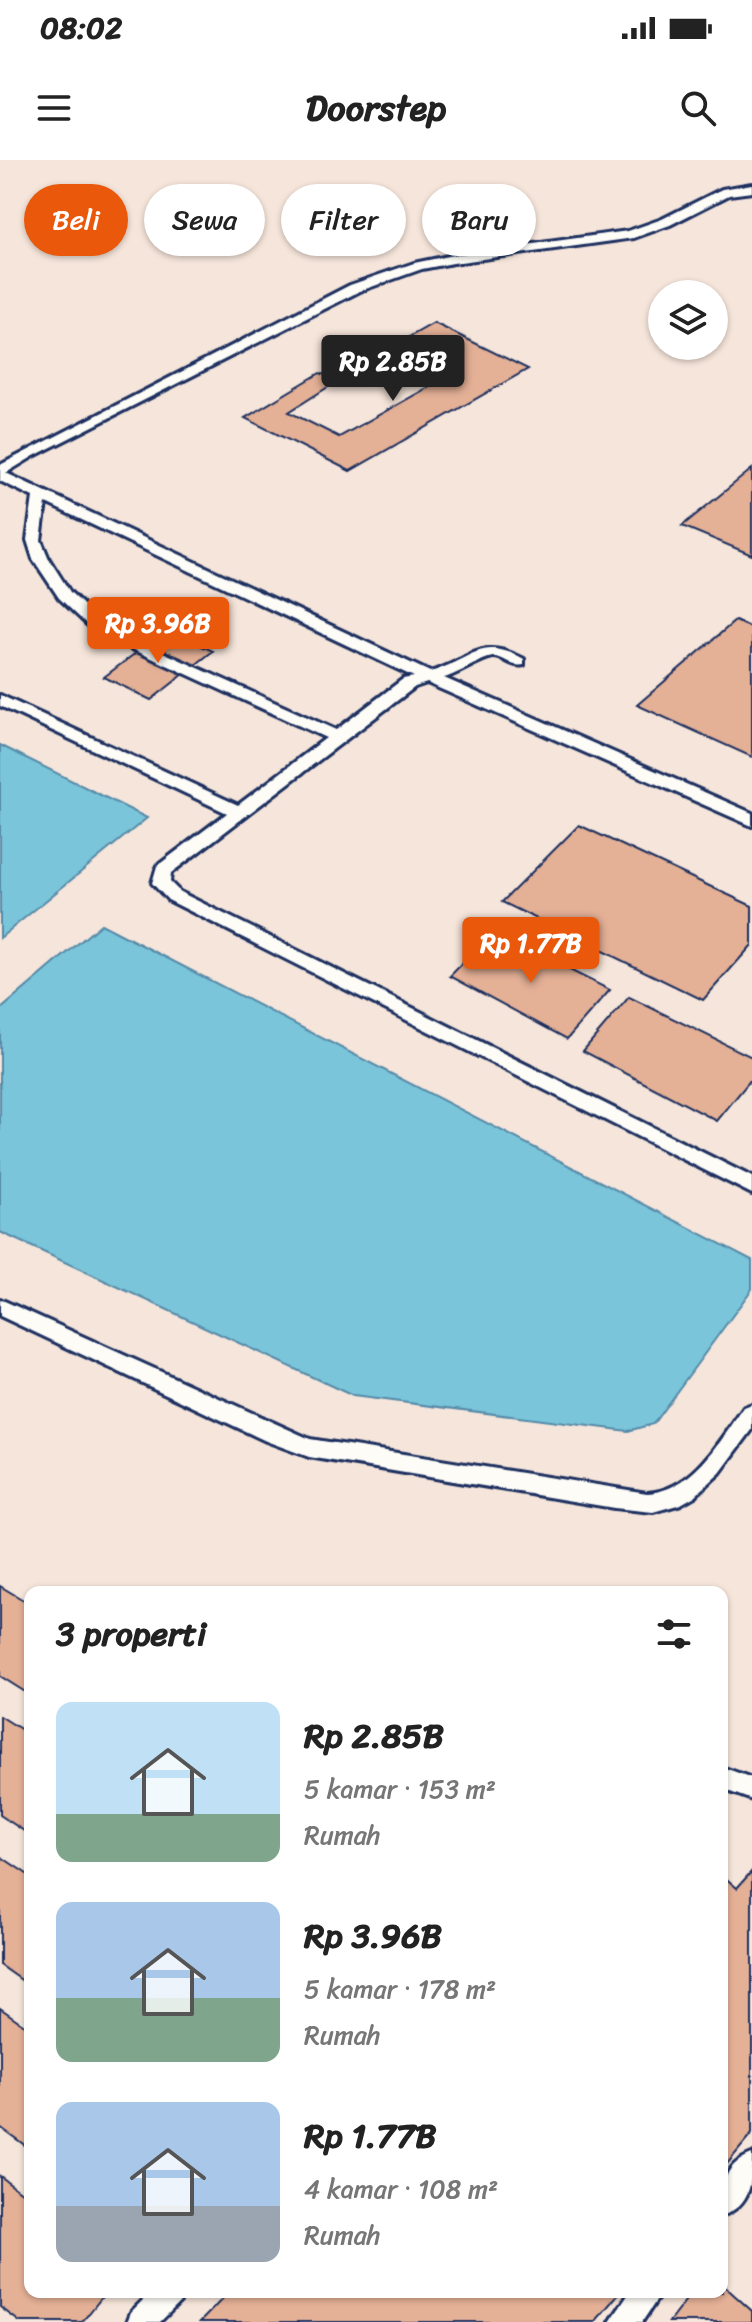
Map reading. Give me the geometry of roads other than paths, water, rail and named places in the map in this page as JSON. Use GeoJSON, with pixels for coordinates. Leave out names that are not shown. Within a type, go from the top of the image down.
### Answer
{"type":"FeatureCollection","features":[{"type":"Feature","properties":{"kind":"lane"},"geometry":{"type":"LineString","coordinates":[[752,188],[726,192],[666,222],[630,235],[453,259],[419,266],[355,288],[29,453],[0,473],[40,497],[430,678],[752,820]]}},
{"type":"Feature","properties":{"kind":"lane"},"geometry":{"type":"LineString","coordinates":[[40,497],[34,540],[41,559],[64,595],[100,629],[339,738]]}},
{"type":"Feature","properties":{"kind":"lane"},"geometry":{"type":"LineString","coordinates":[[518,662],[499,652],[487,653],[455,670],[409,683],[241,813],[196,843],[163,870],[161,883],[174,896],[752,1186]]}},
{"type":"Feature","properties":{"kind":"lane"},"geometry":{"type":"LineString","coordinates":[[0,700],[241,813]]}},
{"type":"Feature","properties":{"kind":"lane"},"geometry":{"type":"LineString","coordinates":[[0,1307],[274,1435],[309,1448],[614,1499],[658,1503],[688,1490],[712,1466],[752,1413]]}},
{"type":"Feature","properties":{"kind":"lane"},"geometry":{"type":"LineString","coordinates":[[728,1780],[752,1789]]}},
{"type":"Feature","properties":{"kind":"lane"},"geometry":{"type":"LineString","coordinates":[[728,2196],[752,2167]]}},
{"type":"Feature","properties":{"kind":"lane"},"geometry":{"type":"LineString","coordinates":[[141,2322],[164,2298]]}},
{"type":"Feature","properties":{"kind":"lane"},"geometry":{"type":"LineString","coordinates":[[624,2322],[643,2298]]}},
{"type":"Feature","properties":{"kind":"water"},"geometry":{"type":"Polygon","coordinates":[[[0,745],[147,818],[0,938],[0,745]]]}},
{"type":"Feature","properties":{"kind":"water"},"geometry":{"type":"Polygon","coordinates":[[[101,924],[752,1260],[752,1289],[653,1424],[628,1431],[353,1396],[0,1232],[0,1010],[101,924]]]}}]}
